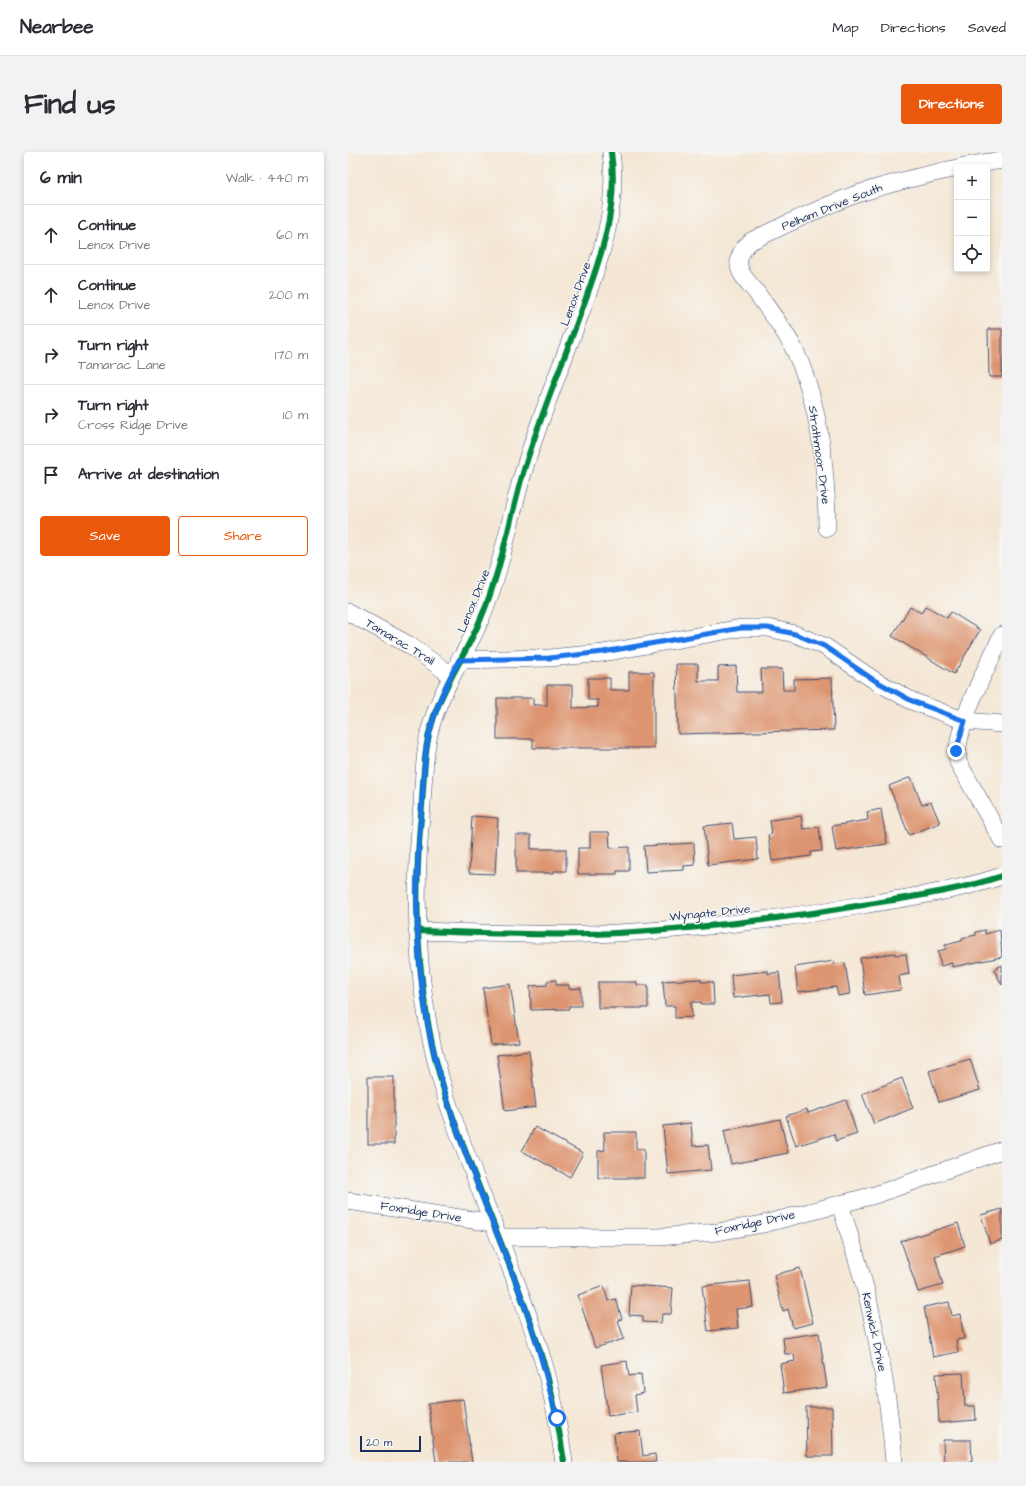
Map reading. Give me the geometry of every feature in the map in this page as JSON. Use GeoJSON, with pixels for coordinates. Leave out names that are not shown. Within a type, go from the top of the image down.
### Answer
{"type":"FeatureCollection","features":[{"type":"Feature","properties":{"kind":"street","name":"Lenox Drive"},"geometry":{"type":"LineString","coordinates":[[564,1462],[557,1418],[543,1362],[520,1292],[445,1094],[429,1029],[421,982],[417,931],[417,859],[427,746],[441,697],[480,620],[495,578],[523,473],[601,257],[613,198],[613,170],[611,152]]}},
{"type":"Feature","properties":{"kind":"street","name":"Pelham Drive South"},"geometry":{"type":"LineString","coordinates":[[977,164],[1002,160]]}},
{"type":"Feature","properties":{"kind":"street","name":"Pelham Drive South"},"geometry":{"type":"LineString","coordinates":[[739,257],[744,247],[751,241],[816,210],[895,182],[954,168]]}},
{"type":"Feature","properties":{"kind":"street","name":"Strathmoor Drive"},"geometry":{"type":"LineString","coordinates":[[739,257],[740,271],[771,312],[792,345],[806,379],[817,420],[827,498],[827,528]]}},
{"type":"Feature","properties":{"kind":"street","name":"Tamarac Trail"},"geometry":{"type":"LineString","coordinates":[[348,612],[409,645],[451,675]]}},
{"type":"Feature","properties":{"kind":"street"},"geometry":{"type":"LineString","coordinates":[[459,660],[556,658],[603,652],[741,628],[768,628],[795,634],[824,646],[874,680],[912,701],[965,721],[1002,724]]}},
{"type":"Feature","properties":{"kind":"street"},"geometry":{"type":"LineString","coordinates":[[1002,635],[976,690],[956,751],[958,762],[1002,840]]}},
{"type":"Feature","properties":{"kind":"street","name":"Wyngate Drive"},"geometry":{"type":"LineString","coordinates":[[417,931],[556,934],[633,932],[707,926],[819,912],[947,891],[1002,876]]}},
{"type":"Feature","properties":{"kind":"street","name":"Foxridge Drive"},"geometry":{"type":"LineString","coordinates":[[348,1201],[496,1230],[659,1237],[717,1232],[763,1224],[875,1196],[1002,1150]]}},
{"type":"Feature","properties":{"kind":"street","name":"Kenwick Drive"},"geometry":{"type":"LineString","coordinates":[[840,1204],[869,1302],[882,1364],[892,1431],[894,1462]]}},
{"type":"Feature","properties":{"kind":"building"},"geometry":{"type":"Polygon","coordinates":[[[988,329],[1002,329],[1002,377],[989,377],[988,329]]]}},
{"type":"Feature","properties":{"kind":"building"},"geometry":{"type":"Polygon","coordinates":[[[926,606],[947,618],[951,612],[980,630],[954,674],[892,636],[910,607],[921,613],[926,606]]]}},
{"type":"Feature","properties":{"kind":"building"},"geometry":{"type":"Polygon","coordinates":[[[676,664],[698,664],[698,681],[718,681],[718,667],[736,666],[737,692],[762,692],[761,669],[782,669],[783,690],[794,690],[794,679],[832,678],[834,730],[678,734],[676,664]]]}},
{"type":"Feature","properties":{"kind":"building"},"geometry":{"type":"Polygon","coordinates":[[[629,672],[654,672],[654,748],[533,748],[533,739],[497,739],[497,698],[533,698],[533,705],[547,705],[547,685],[573,685],[573,708],[598,707],[598,700],[588,700],[588,678],[610,678],[610,690],[629,690],[629,672]]]}},
{"type":"Feature","properties":{"kind":"building"},"geometry":{"type":"Polygon","coordinates":[[[911,777],[922,805],[931,802],[940,823],[909,835],[889,786],[911,777]]]}},
{"type":"Feature","properties":{"kind":"building"},"geometry":{"type":"Polygon","coordinates":[[[881,809],[887,844],[836,851],[832,826],[868,820],[867,812],[881,809]]]}},
{"type":"Feature","properties":{"kind":"building"},"geometry":{"type":"Polygon","coordinates":[[[472,816],[498,818],[495,874],[469,873],[472,816]]]}},
{"type":"Feature","properties":{"kind":"building"},"geometry":{"type":"Polygon","coordinates":[[[801,816],[803,829],[819,827],[822,851],[811,852],[811,856],[772,861],[768,835],[772,834],[770,820],[801,816]]]}},
{"type":"Feature","properties":{"kind":"building"},"geometry":{"type":"Polygon","coordinates":[[[732,823],[734,839],[756,837],[758,859],[708,865],[704,826],[732,823]]]}},
{"type":"Feature","properties":{"kind":"building"},"geometry":{"type":"Polygon","coordinates":[[[590,832],[609,832],[610,848],[629,847],[629,871],[617,871],[617,874],[578,874],[578,848],[590,848],[590,832]]]}},
{"type":"Feature","properties":{"kind":"building"},"geometry":{"type":"Polygon","coordinates":[[[516,835],[531,835],[531,849],[566,849],[566,871],[554,871],[554,873],[516,873],[516,835]]]}},
{"type":"Feature","properties":{"kind":"building"},"geometry":{"type":"Polygon","coordinates":[[[694,843],[695,865],[684,866],[684,870],[646,872],[644,846],[694,843]]]}},
{"type":"Feature","properties":{"kind":"building"},"geometry":{"type":"Polygon","coordinates":[[[985,930],[985,934],[1000,930],[1002,957],[952,967],[952,963],[941,966],[938,951],[946,949],[945,945],[962,941],[962,938],[976,935],[976,932],[985,930]]]}},
{"type":"Feature","properties":{"kind":"building"},"geometry":{"type":"Polygon","coordinates":[[[895,953],[895,955],[906,954],[909,974],[899,976],[901,990],[865,995],[860,958],[895,953]]]}},
{"type":"Feature","properties":{"kind":"building"},"geometry":{"type":"Polygon","coordinates":[[[834,961],[834,964],[845,963],[850,994],[838,996],[836,987],[798,992],[795,967],[834,961]]]}},
{"type":"Feature","properties":{"kind":"building"},"geometry":{"type":"Polygon","coordinates":[[[1002,965],[1002,985],[994,970],[1002,965]]]}},
{"type":"Feature","properties":{"kind":"building"},"geometry":{"type":"Polygon","coordinates":[[[768,971],[768,974],[779,972],[782,1002],[771,1003],[770,994],[733,998],[731,975],[768,971]]]}},
{"type":"Feature","properties":{"kind":"building"},"geometry":{"type":"Polygon","coordinates":[[[701,979],[701,982],[713,982],[714,1004],[691,1002],[692,1017],[675,1018],[675,1006],[665,1006],[663,981],[701,979]]]}},
{"type":"Feature","properties":{"kind":"building"},"geometry":{"type":"Polygon","coordinates":[[[556,980],[556,985],[569,985],[569,989],[581,988],[581,1006],[569,1006],[569,1009],[531,1010],[530,986],[547,985],[547,981],[556,980]]]}},
{"type":"Feature","properties":{"kind":"building"},"geometry":{"type":"Polygon","coordinates":[[[598,982],[637,982],[637,985],[648,985],[648,1008],[598,1008],[598,982]]]}},
{"type":"Feature","properties":{"kind":"building"},"geometry":{"type":"Polygon","coordinates":[[[510,984],[519,1042],[491,1045],[483,988],[510,984]]]}},
{"type":"Feature","properties":{"kind":"building"},"geometry":{"type":"Polygon","coordinates":[[[529,1051],[536,1107],[505,1111],[497,1055],[529,1051]]]}},
{"type":"Feature","properties":{"kind":"building"},"geometry":{"type":"Polygon","coordinates":[[[970,1059],[980,1090],[939,1102],[929,1071],[970,1059]]]}},
{"type":"Feature","properties":{"kind":"building"},"geometry":{"type":"Polygon","coordinates":[[[368,1077],[394,1077],[394,1144],[368,1144],[368,1077]]]}},
{"type":"Feature","properties":{"kind":"building"},"geometry":{"type":"Polygon","coordinates":[[[902,1078],[913,1108],[874,1124],[862,1094],[902,1078]]]}},
{"type":"Feature","properties":{"kind":"building"},"geometry":{"type":"Polygon","coordinates":[[[846,1100],[857,1134],[836,1141],[834,1134],[796,1146],[786,1116],[807,1109],[808,1113],[846,1100]]]}},
{"type":"Feature","properties":{"kind":"building"},"geometry":{"type":"Polygon","coordinates":[[[780,1119],[788,1153],[731,1164],[724,1131],[780,1119]]]}},
{"type":"Feature","properties":{"kind":"building"},"geometry":{"type":"Polygon","coordinates":[[[691,1123],[693,1146],[708,1145],[711,1170],[668,1174],[663,1126],[691,1123]]]}},
{"type":"Feature","properties":{"kind":"building"},"geometry":{"type":"Polygon","coordinates":[[[535,1127],[583,1153],[570,1177],[522,1151],[535,1127]]]}},
{"type":"Feature","properties":{"kind":"building"},"geometry":{"type":"Polygon","coordinates":[[[604,1132],[636,1132],[636,1149],[644,1149],[644,1178],[598,1178],[598,1151],[605,1150],[604,1132]]]}},
{"type":"Feature","properties":{"kind":"building"},"geometry":{"type":"Polygon","coordinates":[[[1002,1209],[1002,1240],[990,1244],[981,1215],[1002,1209]]]}},
{"type":"Feature","properties":{"kind":"building"},"geometry":{"type":"Polygon","coordinates":[[[958,1223],[965,1246],[935,1256],[943,1285],[918,1292],[901,1241],[958,1223]]]}},
{"type":"Feature","properties":{"kind":"building"},"geometry":{"type":"Polygon","coordinates":[[[800,1268],[813,1323],[793,1328],[788,1309],[783,1311],[774,1275],[800,1268]]]}},
{"type":"Feature","properties":{"kind":"building"},"geometry":{"type":"Polygon","coordinates":[[[750,1281],[753,1307],[736,1309],[738,1328],[708,1331],[702,1286],[750,1281]]]}},
{"type":"Feature","properties":{"kind":"building"},"geometry":{"type":"Polygon","coordinates":[[[631,1285],[673,1288],[671,1314],[662,1314],[661,1323],[643,1322],[643,1316],[629,1315],[631,1285]]]}},
{"type":"Feature","properties":{"kind":"building"},"geometry":{"type":"Polygon","coordinates":[[[604,1286],[608,1301],[616,1299],[622,1319],[618,1320],[624,1339],[595,1348],[578,1295],[604,1286]]]}},
{"type":"Feature","properties":{"kind":"building"},"geometry":{"type":"Polygon","coordinates":[[[949,1302],[952,1316],[960,1314],[964,1339],[956,1340],[958,1352],[933,1357],[924,1307],[949,1302]]]}},
{"type":"Feature","properties":{"kind":"building"},"geometry":{"type":"Polygon","coordinates":[[[819,1333],[827,1387],[784,1393],[780,1364],[795,1361],[794,1354],[785,1354],[783,1338],[819,1333]]]}},
{"type":"Feature","properties":{"kind":"building"},"geometry":{"type":"Polygon","coordinates":[[[627,1361],[629,1376],[641,1374],[643,1393],[635,1395],[637,1412],[608,1416],[601,1365],[627,1361]]]}},
{"type":"Feature","properties":{"kind":"building"},"geometry":{"type":"Polygon","coordinates":[[[963,1373],[965,1406],[975,1406],[976,1420],[939,1423],[936,1374],[963,1373]]]}},
{"type":"Feature","properties":{"kind":"building"},"geometry":{"type":"Polygon","coordinates":[[[463,1399],[472,1462],[436,1462],[428,1404],[463,1399]]]}},
{"type":"Feature","properties":{"kind":"building"},"geometry":{"type":"Polygon","coordinates":[[[806,1407],[832,1407],[833,1456],[807,1456],[806,1407]]]}},
{"type":"Feature","properties":{"kind":"building"},"geometry":{"type":"Polygon","coordinates":[[[640,1431],[643,1456],[655,1454],[656,1462],[617,1462],[614,1433],[640,1431]]]}},
{"type":"Feature","properties":{"kind":"building"},"geometry":{"type":"Polygon","coordinates":[[[943,1440],[971,1440],[972,1462],[944,1462],[943,1440]]]}},
{"type":"Feature","properties":{"kind":"cycle path"},"geometry":{"type":"LineString","coordinates":[[564,1462],[550,1386],[543,1361],[521,1294],[457,1130],[436,1061],[428,1025],[419,952],[417,879],[424,767],[431,726],[443,694],[474,634],[488,600],[529,453],[595,273],[610,214],[613,173],[611,152]]}},
{"type":"Feature","properties":{"kind":"cycle path"},"geometry":{"type":"LineString","coordinates":[[417,931],[580,934],[692,928],[835,910],[951,890],[1002,876]]}},
{"type":"Feature","properties":{"kind":"route"},"geometry":{"type":"LineString","coordinates":[[557,1418],[543,1362],[520,1292],[445,1094],[430,1037],[421,982],[417,931],[417,859],[427,746],[429,734],[441,697],[459,660],[549,658],[603,652],[741,628],[768,628],[795,634],[824,646],[874,680],[912,701],[965,721],[956,751]]}}]}
